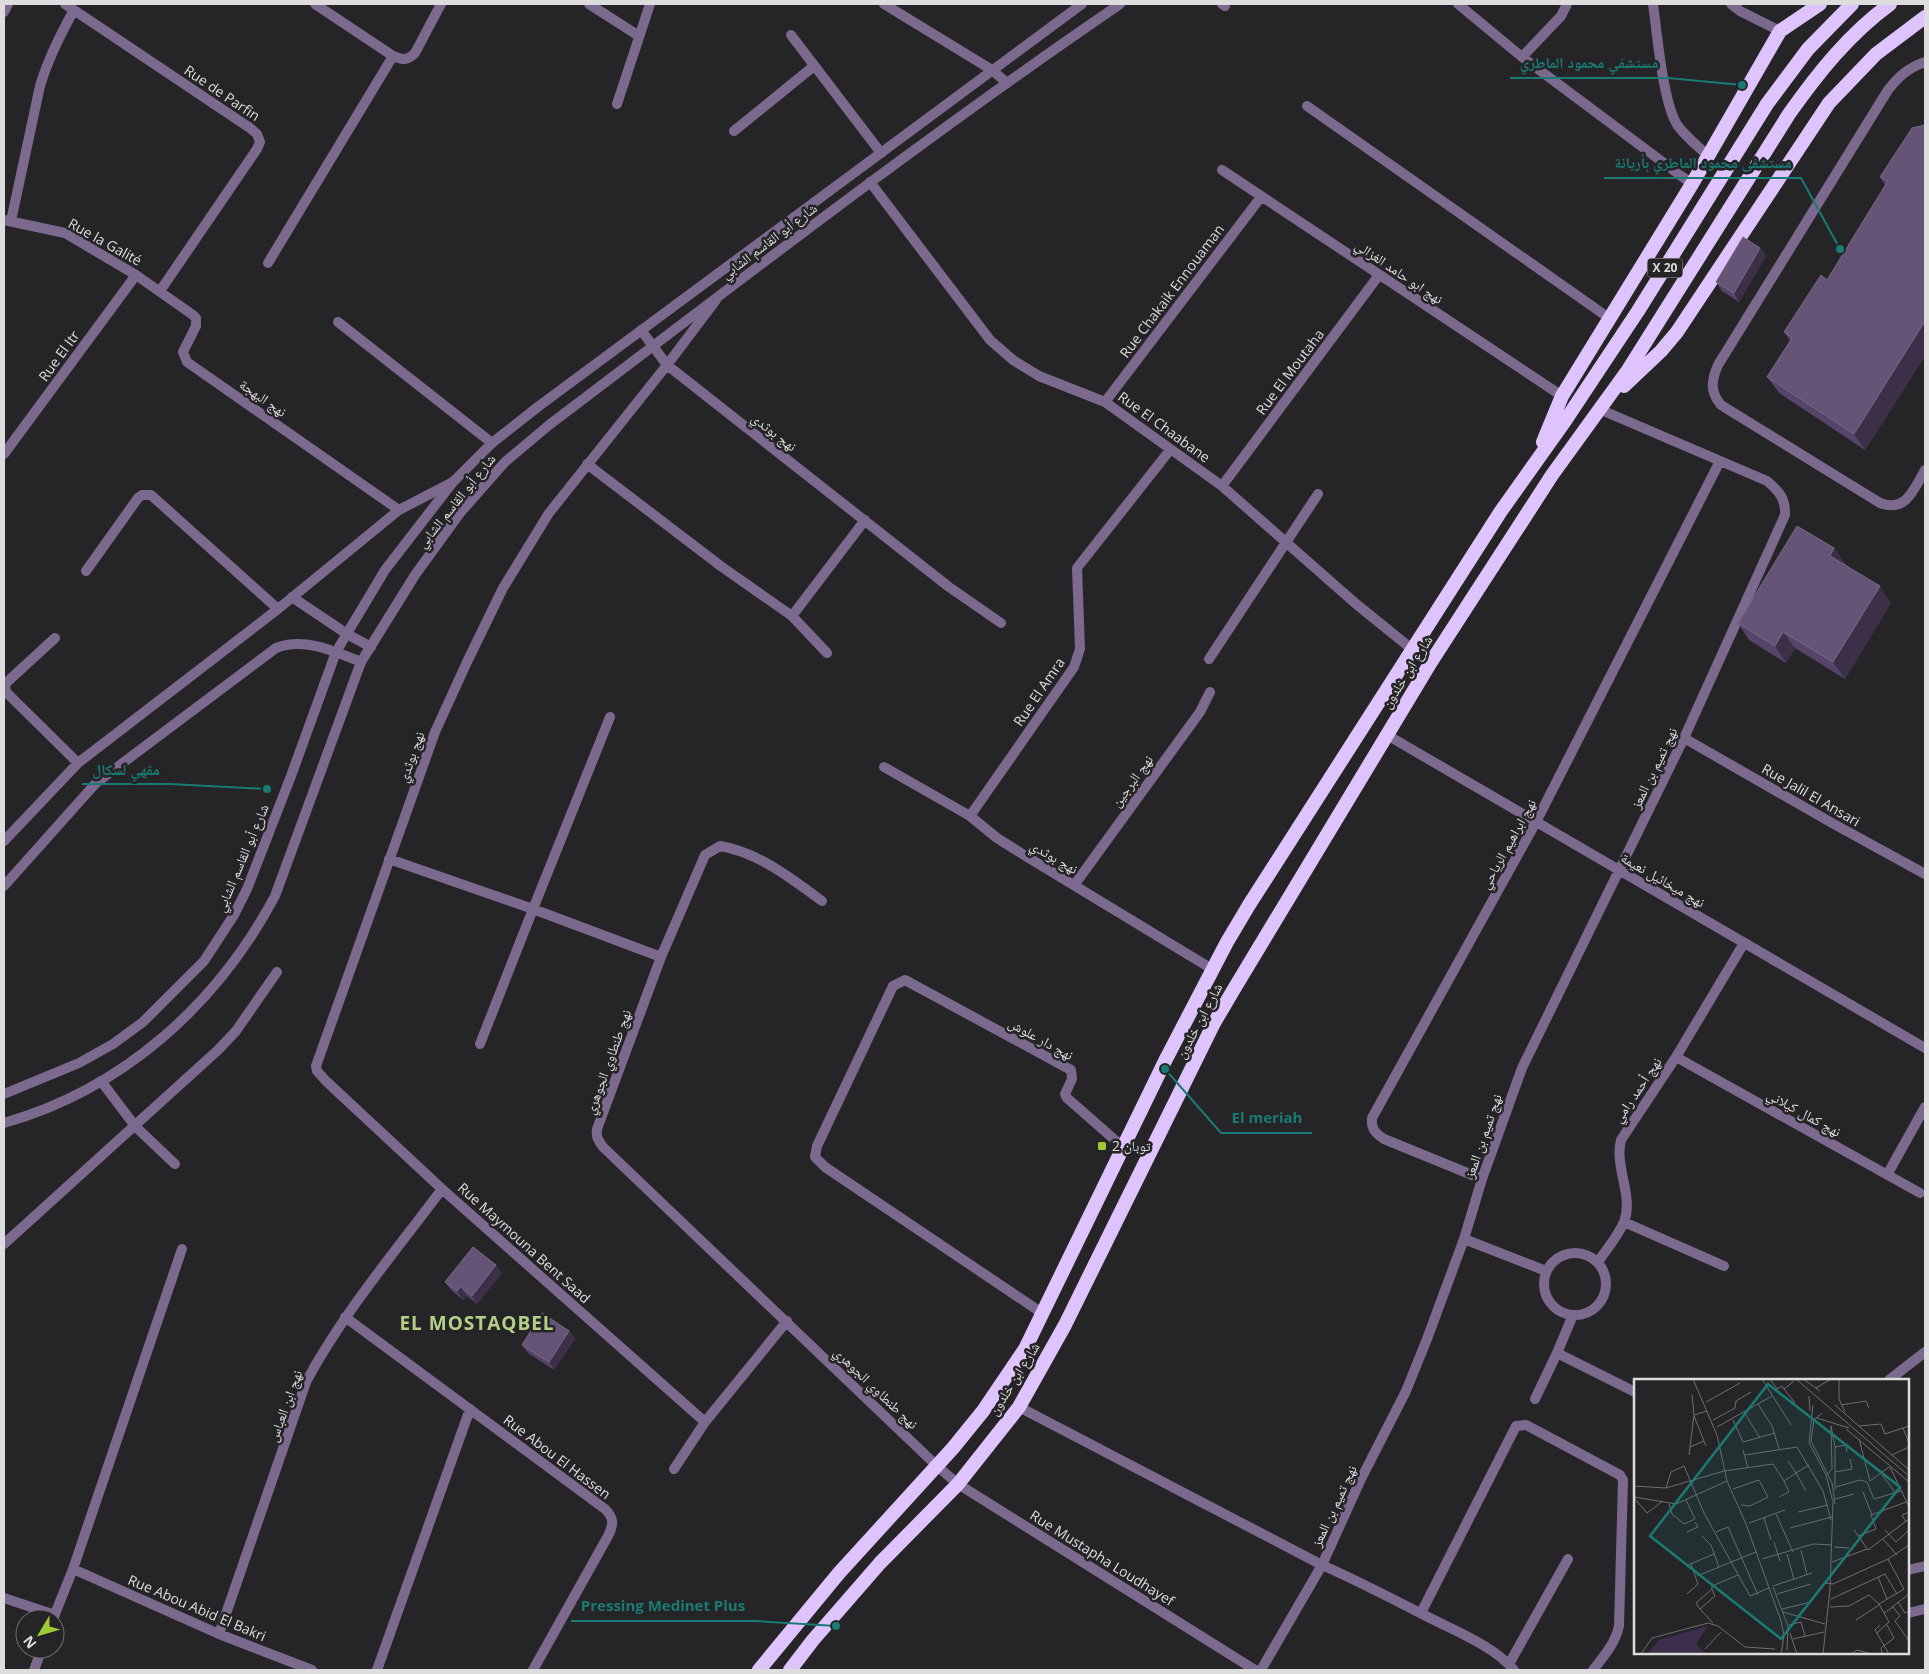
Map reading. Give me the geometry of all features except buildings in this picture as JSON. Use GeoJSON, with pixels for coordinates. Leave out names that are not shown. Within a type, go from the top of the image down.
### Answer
{"type":"FeatureCollection","features":[{"type":"Feature","properties":{"kind":"highway"},"geometry":{"type":"LineString","coordinates":[[1534,463],[1562,396],[1692,184],[1780,31],[1800,4]]}},
{"type":"Feature","properties":{"kind":"highway"},"geometry":{"type":"LineString","coordinates":[[1780,31],[1820,4]]}},
{"type":"Feature","properties":{"kind":"highway","name":"X 20"},"geometry":{"type":"LineString","coordinates":[[1534,463],[1565,421],[1623,333],[1740,146],[1792,70],[1826,29],[1852,4]]}},
{"type":"Feature","properties":{"kind":"highway","name":"X 20"},"geometry":{"type":"LineString","coordinates":[[1610,397],[1722,223],[1769,144],[1809,85],[1864,24],[1890,4]]}},
{"type":"Feature","properties":{"kind":"highway"},"geometry":{"type":"LineString","coordinates":[[1610,397],[1642,370],[1677,332],[1829,103],[1876,54],[1925,17]]}},
{"type":"Feature","properties":{"kind":"highway","name":"شارع ابن خلدون"},"geometry":{"type":"LineString","coordinates":[[790,1670],[847,1600],[958,1484],[1019,1407],[1065,1325],[1214,1023],[1387,735],[1486,577],[1552,475],[1599,409],[1610,397]]}},
{"type":"Feature","properties":{"kind":"highway","name":"شارع ابن خلدون"},"geometry":{"type":"LineString","coordinates":[[759,1670],[827,1587],[937,1466],[983,1411],[1006,1379],[1025,1349],[1165,1061],[1212,969],[1249,905],[1501,511],[1534,463]]}},
{"type":"Feature","properties":{"kind":"street"},"geometry":{"type":"LineString","coordinates":[[4,12],[8,4]]}},
{"type":"Feature","properties":{"kind":"street"},"geometry":{"type":"LineString","coordinates":[[315,4],[393,56],[404,60],[410,58],[415,53],[441,4]]}},
{"type":"Feature","properties":{"kind":"street"},"geometry":{"type":"LineString","coordinates":[[589,4],[639,36]]}},
{"type":"Feature","properties":{"kind":"street"},"geometry":{"type":"LineString","coordinates":[[618,104],[650,4]]}},
{"type":"Feature","properties":{"kind":"street"},"geometry":{"type":"LineString","coordinates":[[884,4],[992,70],[1007,83]]}},
{"type":"Feature","properties":{"kind":"street","name":"شارع أبو القاسم الشابي"},"geometry":{"type":"LineString","coordinates":[[4,1094],[79,1063],[113,1044],[143,1022],[204,961],[234,915],[247,889],[336,652],[385,570],[453,482],[492,443],[641,330],[1082,4]]}},
{"type":"Feature","properties":{"kind":"street","name":"شارع أبو القاسم الشابي"},"geometry":{"type":"LineString","coordinates":[[4,1123],[76,1096],[152,1046],[184,1020],[233,964],[259,926],[275,896],[361,662],[420,568],[460,514],[505,462],[549,425],[870,182],[1120,4]]}},
{"type":"Feature","properties":{"kind":"street"},"geometry":{"type":"LineString","coordinates":[[1458,4],[1522,57],[1692,184]]}},
{"type":"Feature","properties":{"kind":"street"},"geometry":{"type":"LineString","coordinates":[[1522,57],[1560,16],[1567,4]]}},
{"type":"Feature","properties":{"kind":"street"},"geometry":{"type":"LineString","coordinates":[[1653,4],[1667,96],[1673,116],[1678,125],[1708,156]]}},
{"type":"Feature","properties":{"kind":"street"},"geometry":{"type":"LineString","coordinates":[[1731,4],[1740,11],[1780,31]]}},
{"type":"Feature","properties":{"kind":"street"},"geometry":{"type":"LineString","coordinates":[[7,220],[42,79],[69,7]]}},
{"type":"Feature","properties":{"kind":"street","name":"Rue de Parfin"},"geometry":{"type":"LineString","coordinates":[[69,7],[250,128],[257,134],[260,142],[257,150],[160,291]]}},
{"type":"Feature","properties":{"kind":"street"},"geometry":{"type":"LineString","coordinates":[[791,35],[880,153]]}},
{"type":"Feature","properties":{"kind":"street"},"geometry":{"type":"LineString","coordinates":[[268,263],[393,56]]}},
{"type":"Feature","properties":{"kind":"street"},"geometry":{"type":"LineString","coordinates":[[1925,62],[1912,67],[1899,76],[1888,90],[1718,365],[1712,381],[1715,398],[1721,406],[1880,503],[1892,506],[1904,502],[1925,470]]}},
{"type":"Feature","properties":{"kind":"street"},"geometry":{"type":"LineString","coordinates":[[734,131],[814,66]]}},
{"type":"Feature","properties":{"kind":"street"},"geometry":{"type":"LineString","coordinates":[[1306,106],[1609,318]]}},
{"type":"Feature","properties":{"kind":"street","name":"نهج ابو حامد الغزالي"},"geometry":{"type":"LineString","coordinates":[[1222,170],[1562,396]]}},
{"type":"Feature","properties":{"kind":"street","name":"Rue El Chaabane"},"geometry":{"type":"LineString","coordinates":[[870,182],[990,340],[1013,360],[1039,376],[1105,402],[1222,486],[1413,650]]}},
{"type":"Feature","properties":{"kind":"street","name":"Rue Chakaik Ennouaman"},"geometry":{"type":"LineString","coordinates":[[1105,402],[1261,196]]}},
{"type":"Feature","properties":{"kind":"street","name":"Rue la Galité"},"geometry":{"type":"LineString","coordinates":[[7,220],[65,233],[160,291]]}},
{"type":"Feature","properties":{"kind":"street","name":"Rue El Itr"},"geometry":{"type":"LineString","coordinates":[[4,454],[136,275]]}},
{"type":"Feature","properties":{"kind":"street","name":"Rue El Moutaha"},"geometry":{"type":"LineString","coordinates":[[1222,486],[1379,275]]}},
{"type":"Feature","properties":{"kind":"street","name":"نهج البهجة"},"geometry":{"type":"LineString","coordinates":[[160,291],[196,318],[196,326],[183,352],[186,362],[399,510]]}},
{"type":"Feature","properties":{"kind":"street","name":"نهج بوثدي"},"geometry":{"type":"LineString","coordinates":[[326,1081],[316,1066],[389,858],[435,732],[503,588],[549,513],[667,365],[718,297]]}},
{"type":"Feature","properties":{"kind":"street"},"geometry":{"type":"LineString","coordinates":[[338,322],[492,443]]}},
{"type":"Feature","properties":{"kind":"street","name":"نهج بوثدي"},"geometry":{"type":"LineString","coordinates":[[641,330],[667,365],[949,587],[1001,623]]}},
{"type":"Feature","properties":{"kind":"street","name":"نهج تميم بن المعز"},"geometry":{"type":"LineString","coordinates":[[1262,1670],[1322,1564],[1361,1479],[1406,1391],[1464,1239],[1482,1179],[1522,1068],[1684,738],[1785,514],[1786,505],[1781,495],[1767,481],[1599,409]]}},
{"type":"Feature","properties":{"kind":"street","name":"Rue El Amra"},"geometry":{"type":"LineString","coordinates":[[970,816],[1074,667],[1080,649],[1077,568],[1170,450]]}},
{"type":"Feature","properties":{"kind":"street","name":"نهج ابراهيم الرياحي"},"geometry":{"type":"LineString","coordinates":[[1482,1179],[1384,1139],[1376,1134],[1372,1127],[1372,1118],[1536,822],[1720,461]]}},
{"type":"Feature","properties":{"kind":"street"},"geometry":{"type":"LineString","coordinates":[[587,464],[722,567],[792,616],[827,653]]}},
{"type":"Feature","properties":{"kind":"street"},"geometry":{"type":"LineString","coordinates":[[4,841],[78,762],[278,609],[399,510],[453,482]]}},
{"type":"Feature","properties":{"kind":"street"},"geometry":{"type":"LineString","coordinates":[[86,571],[138,498],[146,494],[151,495],[278,609]]}},
{"type":"Feature","properties":{"kind":"street"},"geometry":{"type":"LineString","coordinates":[[1209,659],[1318,494]]}},
{"type":"Feature","properties":{"kind":"street"},"geometry":{"type":"LineString","coordinates":[[792,616],[865,520]]}},
{"type":"Feature","properties":{"kind":"street"},"geometry":{"type":"LineString","coordinates":[[292,597],[347,634],[371,647]]}},
{"type":"Feature","properties":{"kind":"street"},"geometry":{"type":"LineString","coordinates":[[55,638],[6,683],[5,689],[78,762]]}},
{"type":"Feature","properties":{"kind":"street"},"geometry":{"type":"LineString","coordinates":[[4,886],[96,783],[276,648],[289,643],[300,643],[336,652],[361,662]]}},
{"type":"Feature","properties":{"kind":"street","name":"نهج البرجين"},"geometry":{"type":"LineString","coordinates":[[1074,884],[1200,712],[1210,692]]}},
{"type":"Feature","properties":{"kind":"street"},"geometry":{"type":"LineString","coordinates":[[480,1044],[610,717]]}},
{"type":"Feature","properties":{"kind":"street","name":"نهج ميخائيل نعيمة"},"geometry":{"type":"LineString","coordinates":[[1387,735],[1925,1048]]}},
{"type":"Feature","properties":{"kind":"street","name":"Rue Jalil El Ansari"},"geometry":{"type":"LineString","coordinates":[[1684,738],[1925,874]]}},
{"type":"Feature","properties":{"kind":"street","name":"نهج بوثدي"},"geometry":{"type":"LineString","coordinates":[[884,767],[970,816],[997,838],[1212,969]]}},
{"type":"Feature","properties":{"kind":"street"},"geometry":{"type":"LineString","coordinates":[[389,858],[661,957],[705,855],[720,846],[729,847],[766,863],[822,901]]}},
{"type":"Feature","properties":{"kind":"street","name":"نهج أحمد رامي"},"geometry":{"type":"LineString","coordinates":[[1624,1222],[1626,1206],[1619,1154],[1621,1140],[1676,1057],[1744,943]]}},
{"type":"Feature","properties":{"kind":"street","name":"نهج طنطاوي الجوهري"},"geometry":{"type":"LineString","coordinates":[[661,957],[596,1136],[603,1147],[937,1466]]}},
{"type":"Feature","properties":{"kind":"street"},"geometry":{"type":"LineString","coordinates":[[4,1244],[218,1050],[236,1031],[278,972]]}},
{"type":"Feature","properties":{"kind":"street","name":"نهج دار علوش"},"geometry":{"type":"LineString","coordinates":[[1042,1313],[825,1167],[815,1157],[816,1146],[893,986],[905,980],[1071,1070],[1072,1079],[1065,1094],[1124,1148]]}},
{"type":"Feature","properties":{"kind":"street","name":"نهج كمال كيلاني"},"geometry":{"type":"LineString","coordinates":[[1676,1057],[1920,1193]]}},
{"type":"Feature","properties":{"kind":"street"},"geometry":{"type":"LineString","coordinates":[[101,1081],[135,1126],[175,1164]]}},
{"type":"Feature","properties":{"kind":"street","name":"Rue Maymouna Bent Saad"},"geometry":{"type":"LineString","coordinates":[[326,1081],[442,1189],[705,1422]]}},
{"type":"Feature","properties":{"kind":"street"},"geometry":{"type":"LineString","coordinates":[[1887,1175],[1925,1106]]}},
{"type":"Feature","properties":{"kind":"street","name":"نهج ابن العباس"},"geometry":{"type":"LineString","coordinates":[[219,1634],[306,1382],[322,1352],[345,1317],[442,1189]]}},
{"type":"Feature","properties":{"kind":"street"},"geometry":{"type":"LineString","coordinates":[[1598,1262],[1624,1222],[1724,1266]]}},
{"type":"Feature","properties":{"kind":"street"},"geometry":{"type":"LineString","coordinates":[[1464,1239],[1546,1270]]}},
{"type":"Feature","properties":{"kind":"street"},"geometry":{"type":"LineString","coordinates":[[57,1609],[182,1249]]}},
{"type":"Feature","properties":{"kind":"street"},"geometry":{"type":"LineString","coordinates":[[1576,1253],[1588,1255],[1598,1262],[1604,1273],[1606,1285],[1603,1297],[1596,1307],[1586,1314],[1573,1315],[1561,1312],[1551,1305],[1545,1295],[1543,1282],[1546,1270],[1553,1261],[1564,1254],[1576,1253]]}},
{"type":"Feature","properties":{"kind":"street"},"geometry":{"type":"LineString","coordinates":[[1535,1399],[1573,1315]]}},
{"type":"Feature","properties":{"kind":"street","name":"Rue Abou El Hassen"},"geometry":{"type":"LineString","coordinates":[[345,1317],[605,1508],[612,1516],[613,1523],[608,1536],[533,1670]]}},
{"type":"Feature","properties":{"kind":"street"},"geometry":{"type":"LineString","coordinates":[[674,1469],[705,1422],[787,1321]]}},
{"type":"Feature","properties":{"kind":"street"},"geometry":{"type":"LineString","coordinates":[[1890,1379],[1925,1352]]}},
{"type":"Feature","properties":{"kind":"street"},"geometry":{"type":"LineString","coordinates":[[1557,1353],[1634,1392]]}},
{"type":"Feature","properties":{"kind":"street"},"geometry":{"type":"LineString","coordinates":[[1019,1407],[1473,1640],[1495,1653],[1511,1667],[1568,1559]]}},
{"type":"Feature","properties":{"kind":"street"},"geometry":{"type":"LineString","coordinates":[[377,1670],[470,1409]]}},
{"type":"Feature","properties":{"kind":"street"},"geometry":{"type":"LineString","coordinates":[[1420,1614],[1516,1426],[1526,1425],[1620,1475],[1623,1480],[1619,1626],[1616,1638],[1593,1670]]}},
{"type":"Feature","properties":{"kind":"street","name":"Rue Mustapha Loudhayef"},"geometry":{"type":"LineString","coordinates":[[937,1466],[958,1484],[1256,1670]]}},
{"type":"Feature","properties":{"kind":"street"},"geometry":{"type":"LineString","coordinates":[[1909,1570],[1925,1566]]}},
{"type":"Feature","properties":{"kind":"street","name":"Rue Abou Abid El Bakri"},"geometry":{"type":"LineString","coordinates":[[72,1569],[219,1634],[312,1670]]}},
{"type":"Feature","properties":{"kind":"street"},"geometry":{"type":"LineString","coordinates":[[4,1598],[33,1609]]}},
{"type":"Feature","properties":{"kind":"street"},"geometry":{"type":"LineString","coordinates":[[1909,1613],[1925,1608]]}},
{"type":"Feature","properties":{"kind":"place","name":"مستشفي محمود الماطري"},"geometry":{"type":"Point","coordinates":[1742,85]}},
{"type":"Feature","properties":{"kind":"place","name":"مستشفى محمود الماطري بأريانة"},"geometry":{"type":"Point","coordinates":[1840,249]}},
{"type":"Feature","properties":{"kind":"place","name":"مقهي لسكال"},"geometry":{"type":"Point","coordinates":[267,789]}},
{"type":"Feature","properties":{"kind":"place","name":"El meriah"},"geometry":{"type":"Point","coordinates":[1165,1069]}},
{"type":"Feature","properties":{"kind":"place","name":"توبان 2"},"geometry":{"type":"Point","coordinates":[1102,1146]}},
{"type":"Feature","properties":{"kind":"place","name":"Pressing Medinet Plus"},"geometry":{"type":"Point","coordinates":[836,1626]}},
{"type":"Feature","properties":{"kind":"district","name":"EL MOSTAQBEL"},"geometry":{"type":"Point","coordinates":[477,1323]}}]}
